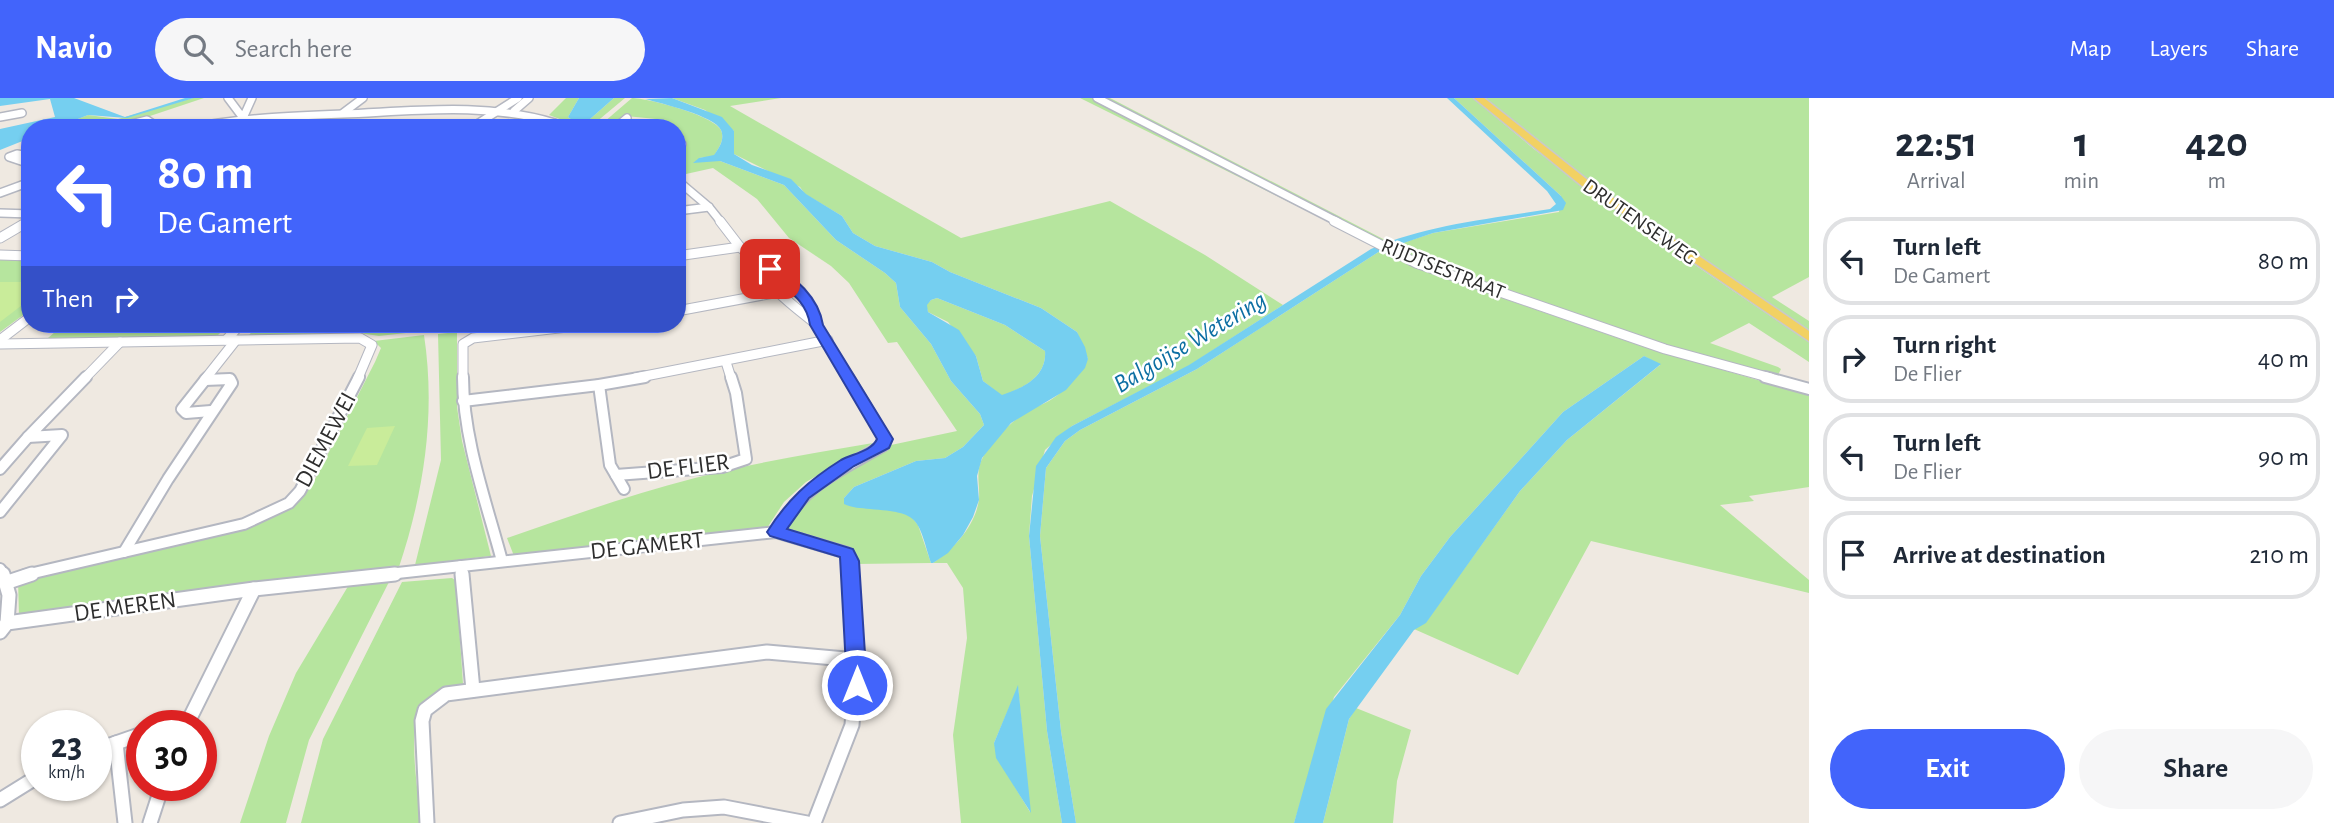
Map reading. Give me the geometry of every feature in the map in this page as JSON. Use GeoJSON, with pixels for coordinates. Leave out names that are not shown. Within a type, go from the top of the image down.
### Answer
{"type":"FeatureCollection","features":[{"type":"Feature","properties":{"kind":"main road","name":"DRUTENSEWEG"},"geometry":{"type":"LineString","coordinates":[[1478,98],[1605,198],[1809,337]]}},
{"type":"Feature","properties":{"kind":"street"},"geometry":{"type":"LineString","coordinates":[[228,98],[243,118]]}},
{"type":"Feature","properties":{"kind":"street"},"geometry":{"type":"LineString","coordinates":[[243,118],[252,98]]}},
{"type":"Feature","properties":{"kind":"street"},"geometry":{"type":"LineString","coordinates":[[341,114],[363,98]]}},
{"type":"Feature","properties":{"kind":"street"},"geometry":{"type":"LineString","coordinates":[[365,112],[370,98]]}},
{"type":"Feature","properties":{"kind":"street"},"geometry":{"type":"LineString","coordinates":[[438,106],[442,98]]}},
{"type":"Feature","properties":{"kind":"street"},"geometry":{"type":"LineString","coordinates":[[438,106],[448,98]]}},
{"type":"Feature","properties":{"kind":"street"},"geometry":{"type":"LineString","coordinates":[[485,119],[518,98]]}},
{"type":"Feature","properties":{"kind":"street"},"geometry":{"type":"LineString","coordinates":[[514,111],[529,98]]}},
{"type":"Feature","properties":{"kind":"street","name":"RIJDTSESTRAAT"},"geometry":{"type":"LineString","coordinates":[[1097,98],[1375,243],[1434,270],[1665,349],[1809,389]]}},
{"type":"Feature","properties":{"kind":"street"},"geometry":{"type":"LineString","coordinates":[[238,119],[438,106],[500,109],[536,119]]}},
{"type":"Feature","properties":{"kind":"street"},"geometry":{"type":"LineString","coordinates":[[0,117],[22,113]]}},
{"type":"Feature","properties":{"kind":"street"},"geometry":{"type":"LineString","coordinates":[[21,155],[9,156],[21,161]]}},
{"type":"Feature","properties":{"kind":"street"},"geometry":{"type":"LineString","coordinates":[[0,193],[21,186]]}},
{"type":"Feature","properties":{"kind":"street"},"geometry":{"type":"LineString","coordinates":[[686,188],[709,207],[740,247],[761,266],[799,290],[815,314],[817,325]]}},
{"type":"Feature","properties":{"kind":"street"},"geometry":{"type":"LineString","coordinates":[[686,210],[709,207]]}},
{"type":"Feature","properties":{"kind":"street"},"geometry":{"type":"LineString","coordinates":[[0,213],[21,214]]}},
{"type":"Feature","properties":{"kind":"street"},"geometry":{"type":"LineString","coordinates":[[0,238],[21,225]]}},
{"type":"Feature","properties":{"kind":"street"},"geometry":{"type":"LineString","coordinates":[[686,255],[740,247]]}},
{"type":"Feature","properties":{"kind":"street"},"geometry":{"type":"LineString","coordinates":[[0,255],[21,256]]}},
{"type":"Feature","properties":{"kind":"street"},"geometry":{"type":"LineString","coordinates":[[761,266],[762,272],[779,292],[817,325],[828,340],[885,439],[884,445],[848,463],[803,494],[776,532]]}},
{"type":"Feature","properties":{"kind":"street"},"geometry":{"type":"LineString","coordinates":[[686,309],[779,292]]}},
{"type":"Feature","properties":{"kind":"street","name":"DIEMEWEI"},"geometry":{"type":"LineString","coordinates":[[0,342],[21,324]]}},
{"type":"Feature","properties":{"kind":"street"},"geometry":{"type":"LineString","coordinates":[[211,411],[186,413],[182,409],[205,380],[235,333]]}},
{"type":"Feature","properties":{"kind":"street"},"geometry":{"type":"LineString","coordinates":[[502,561],[476,466],[463,401],[463,344],[473,338],[511,333]]}},
{"type":"Feature","properties":{"kind":"street","name":"DIEMEWEI"},"geometry":{"type":"LineString","coordinates":[[0,342],[345,337],[367,340],[372,345],[370,355],[300,491],[289,503],[244,524],[8,582]]}},
{"type":"Feature","properties":{"kind":"street"},"geometry":{"type":"LineString","coordinates":[[463,401],[599,385],[828,340]]}},
{"type":"Feature","properties":{"kind":"street"},"geometry":{"type":"LineString","coordinates":[[0,468],[120,342]]}},
{"type":"Feature","properties":{"kind":"street","name":"DE FLIER"},"geometry":{"type":"LineString","coordinates":[[616,475],[722,467],[746,458],[736,393],[726,362]]}},
{"type":"Feature","properties":{"kind":"street"},"geometry":{"type":"LineString","coordinates":[[124,552],[211,411],[232,383],[230,379],[205,380]]}},
{"type":"Feature","properties":{"kind":"street","name":"DE FLIER"},"geometry":{"type":"LineString","coordinates":[[599,385],[610,465],[624,489]]}},
{"type":"Feature","properties":{"kind":"street"},"geometry":{"type":"LineString","coordinates":[[0,512],[6,497],[62,435],[28,437]]}},
{"type":"Feature","properties":{"kind":"street","name":"DE GAMERT"},"geometry":{"type":"LineString","coordinates":[[461,566],[776,532],[847,553],[850,561],[858,660],[852,725],[814,823]]}},
{"type":"Feature","properties":{"kind":"street"},"geometry":{"type":"LineString","coordinates":[[461,566],[473,690]]}},
{"type":"Feature","properties":{"kind":"street","name":"DE MEREN"},"geometry":{"type":"LineString","coordinates":[[3,627],[254,589],[461,566]]}},
{"type":"Feature","properties":{"kind":"street"},"geometry":{"type":"LineString","coordinates":[[0,569],[8,582],[10,604],[3,627]]}},
{"type":"Feature","properties":{"kind":"street"},"geometry":{"type":"LineString","coordinates":[[194,710],[254,589]]}},
{"type":"Feature","properties":{"kind":"street"},"geometry":{"type":"LineString","coordinates":[[426,823],[422,721],[425,710],[446,694],[767,652],[858,660]]}},
{"type":"Feature","properties":{"kind":"street"},"geometry":{"type":"LineString","coordinates":[[112,744],[126,740]]}},
{"type":"Feature","properties":{"kind":"street"},"geometry":{"type":"LineString","coordinates":[[116,743],[125,823]]}},
{"type":"Feature","properties":{"kind":"street"},"geometry":{"type":"LineString","coordinates":[[0,800],[21,787]]}},
{"type":"Feature","properties":{"kind":"street"},"geometry":{"type":"LineString","coordinates":[[150,823],[157,801]]}},
{"type":"Feature","properties":{"kind":"street"},"geometry":{"type":"LineString","coordinates":[[620,823],[683,810],[724,807],[807,823]]}},
{"type":"Feature","properties":{"kind":"green space"},"geometry":{"type":"Polygon","coordinates":[[[193,98],[204,98],[141,119],[118,119],[193,98]]]}},
{"type":"Feature","properties":{"kind":"green space"},"geometry":{"type":"Polygon","coordinates":[[[566,98],[579,98],[568,117],[571,119],[549,115],[566,98]]]}},
{"type":"Feature","properties":{"kind":"green space"},"geometry":{"type":"Polygon","coordinates":[[[614,98],[625,98],[600,119],[590,119],[614,98]]]}},
{"type":"Feature","properties":{"kind":"green space"},"geometry":{"type":"Polygon","coordinates":[[[632,98],[679,108],[715,124],[721,130],[722,140],[714,156],[699,158],[720,161],[784,185],[836,240],[896,283],[900,307],[931,344],[951,381],[980,414],[984,425],[963,447],[945,458],[916,461],[854,487],[844,498],[910,515],[918,525],[931,563],[856,564],[856,555],[850,550],[784,531],[805,499],[869,457],[891,445],[957,431],[897,342],[888,343],[849,283],[831,266],[789,238],[757,199],[713,168],[686,174],[686,119],[626,116],[622,119],[608,119],[632,98]]]}},
{"type":"Feature","properties":{"kind":"green space"},"geometry":{"type":"Polygon","coordinates":[[[672,98],[781,98],[730,106],[961,238],[1110,201],[1205,255],[1283,305],[1187,367],[1072,426],[1045,450],[1032,496],[1029,536],[1047,731],[1062,823],[961,823],[953,735],[967,638],[963,588],[947,563],[933,563],[949,551],[969,527],[979,499],[979,467],[992,444],[1022,415],[1057,395],[1088,359],[1077,332],[1041,308],[950,272],[932,262],[875,246],[853,233],[842,216],[805,194],[800,187],[734,154],[734,131],[705,110],[672,98]],[[1018,687],[994,743],[1030,812],[1018,687]]]}},
{"type":"Feature","properties":{"kind":"green space"},"geometry":{"type":"Polygon","coordinates":[[[1080,98],[1094,98],[1331,223],[1080,98]]]}},
{"type":"Feature","properties":{"kind":"green space"},"geometry":{"type":"Polygon","coordinates":[[[1102,98],[1110,98],[1387,241],[1383,243],[1102,98]]]}},
{"type":"Feature","properties":{"kind":"green space"},"geometry":{"type":"Polygon","coordinates":[[[1454,98],[1473,98],[1534,149],[1636,225],[1809,342],[1809,362],[1749,323],[1710,343],[1778,367],[1781,369],[1778,375],[1807,385],[1809,382],[1809,388],[1699,358],[1433,267],[1390,247],[1433,233],[1559,212],[1561,196],[1454,98]]]}},
{"type":"Feature","properties":{"kind":"green space"},"geometry":{"type":"Polygon","coordinates":[[[1484,98],[1809,98],[1809,277],[1772,297],[1809,321],[1809,332],[1583,177],[1484,98]]]}},
{"type":"Feature","properties":{"kind":"green space"},"geometry":{"type":"Polygon","coordinates":[[[88,115],[118,119],[78,119],[88,115]]]}},
{"type":"Feature","properties":{"kind":"green space"},"geometry":{"type":"Polygon","coordinates":[[[1383,249],[1459,283],[1644,347],[1809,395],[1809,487],[1749,496],[1754,501],[1720,505],[1809,580],[1809,593],[1591,541],[1518,675],[1414,629],[1426,622],[1520,491],[1567,440],[1660,365],[1644,356],[1563,412],[1450,537],[1421,576],[1400,615],[1334,697],[1294,823],[1076,823],[1061,731],[1040,536],[1046,468],[1065,441],[1080,430],[1197,369],[1383,249]]]}},
{"type":"Feature","properties":{"kind":"green space"},"geometry":{"type":"Polygon","coordinates":[[[0,258],[21,258],[21,317],[0,332],[0,258]]]}},
{"type":"Feature","properties":{"kind":"green space"},"geometry":{"type":"Polygon","coordinates":[[[0,282],[21,282],[21,306],[0,322],[0,282]]]}},
{"type":"Feature","properties":{"kind":"green space"},"geometry":{"type":"Polygon","coordinates":[[[937,298],[1005,325],[1045,351],[1045,360],[1038,374],[1026,385],[1002,396],[983,381],[976,356],[948,322],[928,312],[926,305],[937,298]]]}},
{"type":"Feature","properties":{"kind":"green space"},"geometry":{"type":"Polygon","coordinates":[[[54,333],[220,333],[217,336],[48,338],[54,333]]]}},
{"type":"Feature","properties":{"kind":"green space"},"geometry":{"type":"Polygon","coordinates":[[[251,333],[346,333],[249,335],[251,333]]]}},
{"type":"Feature","properties":{"kind":"green space"},"geometry":{"type":"Polygon","coordinates":[[[360,333],[406,333],[379,336],[360,333]]]}},
{"type":"Feature","properties":{"kind":"green space"},"geometry":{"type":"Polygon","coordinates":[[[457,333],[457,407],[462,441],[491,556],[415,565],[441,460],[438,334],[457,333]]]}},
{"type":"Feature","properties":{"kind":"green space"},"geometry":{"type":"Polygon","coordinates":[[[424,335],[429,394],[425,452],[415,510],[399,567],[19,616],[18,579],[282,511],[302,498],[312,485],[375,362],[381,348],[374,341],[424,335]]]}},
{"type":"Feature","properties":{"kind":"green space"},"geometry":{"type":"Polygon","coordinates":[[[395,426],[377,465],[348,466],[367,428],[395,426]]]}},
{"type":"Feature","properties":{"kind":"green space"},"geometry":{"type":"Polygon","coordinates":[[[873,443],[806,482],[784,502],[767,528],[514,556],[507,538],[671,484],[761,463],[873,443]]]}},
{"type":"Feature","properties":{"kind":"green space"},"geometry":{"type":"Polygon","coordinates":[[[391,578],[309,740],[286,823],[240,823],[269,736],[296,673],[350,583],[391,578]]]}},
{"type":"Feature","properties":{"kind":"green space"},"geometry":{"type":"Polygon","coordinates":[[[452,578],[456,581],[463,684],[432,696],[418,714],[414,744],[421,823],[301,823],[323,739],[402,582],[452,578]]]}},
{"type":"Feature","properties":{"kind":"green space"},"geometry":{"type":"Polygon","coordinates":[[[1356,708],[1411,730],[1397,781],[1393,823],[1323,823],[1349,719],[1356,708]]]}},
{"type":"Feature","properties":{"kind":"water"},"geometry":{"type":"Polygon","coordinates":[[[0,98],[74,98],[125,117],[185,98],[194,98],[127,118],[88,115],[78,119],[46,119],[55,117],[50,99],[0,106],[0,98]]]}},
{"type":"Feature","properties":{"kind":"water"},"geometry":{"type":"Polygon","coordinates":[[[579,98],[614,98],[590,119],[568,117],[579,98]]]}},
{"type":"Feature","properties":{"kind":"water"},"geometry":{"type":"Polygon","coordinates":[[[672,98],[722,117],[734,131],[734,154],[752,165],[791,179],[806,194],[842,216],[853,233],[875,246],[932,262],[950,272],[1041,308],[1077,332],[1088,359],[1085,368],[1066,390],[1011,423],[982,458],[977,476],[979,500],[973,517],[948,553],[933,563],[914,520],[899,513],[850,506],[844,504],[844,498],[854,487],[916,461],[945,458],[963,447],[984,425],[980,414],[951,381],[931,344],[900,307],[896,283],[836,240],[784,185],[720,161],[693,163],[699,158],[714,155],[722,140],[721,130],[698,115],[645,99],[672,98]],[[937,298],[927,305],[928,312],[959,330],[976,356],[983,381],[1002,395],[1026,385],[1038,374],[1045,360],[1045,351],[1005,325],[937,298]]]}},
{"type":"Feature","properties":{"kind":"water"},"geometry":{"type":"Polygon","coordinates":[[[1447,98],[1454,98],[1561,196],[1566,203],[1563,210],[1433,233],[1380,251],[1197,369],[1080,430],[1065,441],[1046,468],[1040,536],[1061,731],[1076,823],[1062,823],[1047,731],[1029,536],[1036,466],[1056,437],[1072,426],[1189,365],[1371,249],[1436,228],[1550,209],[1556,204],[1547,191],[1447,98]]]}},
{"type":"Feature","properties":{"kind":"water"},"geometry":{"type":"Polygon","coordinates":[[[21,124],[21,142],[0,150],[0,129],[21,124]]]}},
{"type":"Feature","properties":{"kind":"water"},"geometry":{"type":"Polygon","coordinates":[[[1644,356],[1661,364],[1567,440],[1520,491],[1426,623],[1414,630],[1349,719],[1323,823],[1294,823],[1326,709],[1400,615],[1421,576],[1450,537],[1563,412],[1644,356]]]}},
{"type":"Feature","properties":{"kind":"water"},"geometry":{"type":"Polygon","coordinates":[[[1018,685],[1031,813],[996,758],[994,743],[1018,685]]]}},
{"type":"Feature","properties":{"kind":"route"},"geometry":{"type":"LineString","coordinates":[[770,269],[799,290],[885,439],[884,445],[848,463],[803,494],[789,510],[776,532],[847,553],[850,561],[858,660],[857,685]]}},
{"type":"Feature","properties":{"kind":"water label","name":"Balgoijse Wetering"},"geometry":{"type":"Point","coordinates":[1190,342]}}]}
